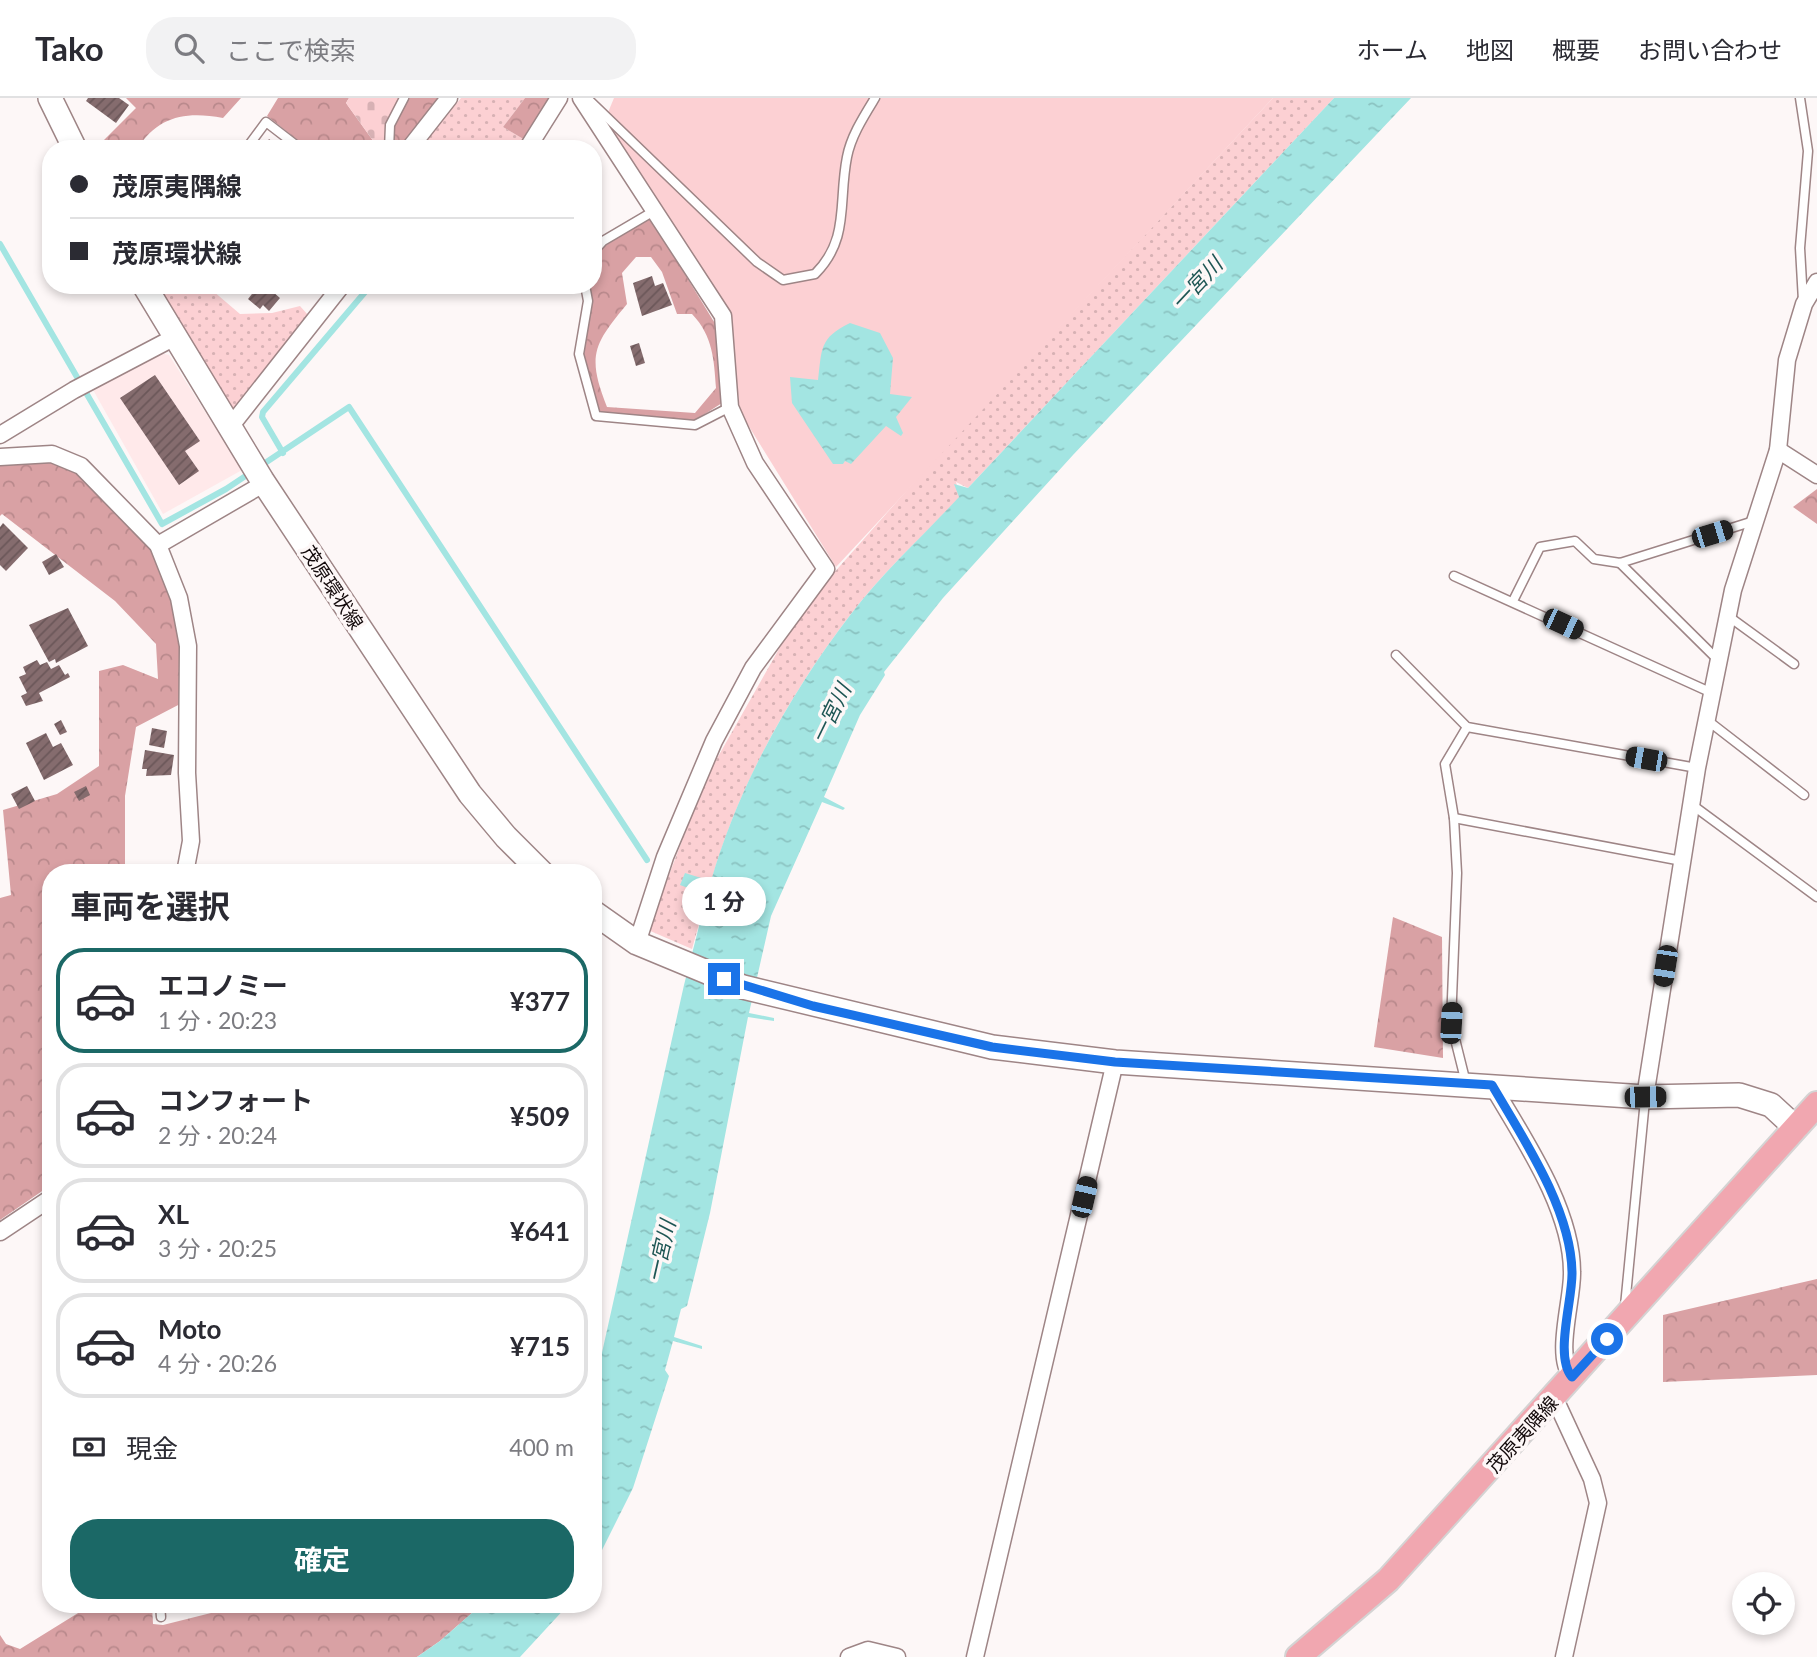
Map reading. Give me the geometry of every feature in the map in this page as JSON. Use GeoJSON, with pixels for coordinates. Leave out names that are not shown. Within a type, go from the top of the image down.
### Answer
{"type":"FeatureCollection","features":[{"type":"Feature","properties":{"kind":"main road"},"geometry":{"type":"LineString","coordinates":[[50,98],[71,140]]}},
{"type":"Feature","properties":{"kind":"main road","name":"茂原環状線"},"geometry":{"type":"LineString","coordinates":[[149,294],[259,474],[470,794],[533,864]]}},
{"type":"Feature","properties":{"kind":"main road"},"geometry":{"type":"LineString","coordinates":[[602,918],[637,943],[743,987],[992,1047],[1115,1062],[1466,1083],[1645,1097],[1739,1095],[1771,1105],[1796,1128]]}},
{"type":"Feature","properties":{"kind":"main road","name":"茂原夷隅線"},"geometry":{"type":"LineString","coordinates":[[1298,1657],[1388,1580],[1555,1399],[1817,1104]]}},
{"type":"Feature","properties":{"kind":"street"},"geometry":{"type":"LineString","coordinates":[[417,140],[449,98]]}},
{"type":"Feature","properties":{"kind":"street"},"geometry":{"type":"LineString","coordinates":[[533,140],[559,98]]}},
{"type":"Feature","properties":{"kind":"street"},"geometry":{"type":"LineString","coordinates":[[582,98],[723,316],[730,407],[755,463],[826,569],[752,668],[714,741],[665,857],[637,943]]}},
{"type":"Feature","properties":{"kind":"street"},"geometry":{"type":"LineString","coordinates":[[1645,1097],[1697,768],[1718,661],[1733,590],[1758,520],[1777,450],[1787,360],[1804,304],[1817,282]]}},
{"type":"Feature","properties":{"kind":"street"},"geometry":{"type":"LineString","coordinates":[[230,427],[335,294]]}},
{"type":"Feature","properties":{"kind":"street"},"geometry":{"type":"LineString","coordinates":[[0,435],[74,390],[175,337]]}},
{"type":"Feature","properties":{"kind":"street"},"geometry":{"type":"LineString","coordinates":[[1777,450],[1817,475]]}},
{"type":"Feature","properties":{"kind":"street"},"geometry":{"type":"LineString","coordinates":[[0,457],[52,454],[81,466],[159,545],[179,598],[188,646],[187,773],[191,841],[187,864]]}},
{"type":"Feature","properties":{"kind":"street"},"geometry":{"type":"LineString","coordinates":[[159,545],[259,474]]}},
{"type":"Feature","properties":{"kind":"street"},"geometry":{"type":"LineString","coordinates":[[975,1657],[1115,1062]]}},
{"type":"Feature","properties":{"kind":"street"},"geometry":{"type":"LineString","coordinates":[[1492,1085],[1531,1152],[1568,1240],[1573,1270],[1564,1355],[1566,1370],[1572,1377]]}},
{"type":"Feature","properties":{"kind":"street"},"geometry":{"type":"LineString","coordinates":[[0,1232],[42,1204]]}},
{"type":"Feature","properties":{"kind":"street"},"geometry":{"type":"LineString","coordinates":[[1555,1399],[1592,1479],[1598,1503],[1564,1657]]}},
{"type":"Feature","properties":{"kind":"street"},"geometry":{"type":"LineString","coordinates":[[849,1657],[868,1650],[897,1657]]}},
{"type":"Feature","properties":{"kind":"lane"},"geometry":{"type":"LineString","coordinates":[[389,140],[390,125],[404,98]]}},
{"type":"Feature","properties":{"kind":"lane"},"geometry":{"type":"LineString","coordinates":[[587,98],[757,262],[783,280],[815,274],[837,246],[847,155],[863,117],[875,98]]}},
{"type":"Feature","properties":{"kind":"lane"},"geometry":{"type":"LineString","coordinates":[[1800,98],[1808,151],[1800,248],[1804,304]]}},
{"type":"Feature","properties":{"kind":"lane"},"geometry":{"type":"LineString","coordinates":[[253,140],[266,122],[289,140]]}},
{"type":"Feature","properties":{"kind":"lane"},"geometry":{"type":"LineString","coordinates":[[602,242],[654,211]]}},
{"type":"Feature","properties":{"kind":"lane"},"geometry":{"type":"LineString","coordinates":[[587,294],[588,301],[579,354],[596,416],[695,425],[730,407]]}},
{"type":"Feature","properties":{"kind":"lane"},"geometry":{"type":"LineString","coordinates":[[1513,601],[1541,547],[1575,541],[1594,559],[1620,563],[1758,520]]}},
{"type":"Feature","properties":{"kind":"lane"},"geometry":{"type":"LineString","coordinates":[[1620,563],[1718,661]]}},
{"type":"Feature","properties":{"kind":"lane"},"geometry":{"type":"LineString","coordinates":[[1454,576],[1712,693]]}},
{"type":"Feature","properties":{"kind":"lane"},"geometry":{"type":"LineString","coordinates":[[1728,616],[1794,664]]}},
{"type":"Feature","properties":{"kind":"lane"},"geometry":{"type":"LineString","coordinates":[[1396,655],[1467,727],[1697,768]]}},
{"type":"Feature","properties":{"kind":"lane"},"geometry":{"type":"LineString","coordinates":[[1707,720],[1804,795]]}},
{"type":"Feature","properties":{"kind":"lane"},"geometry":{"type":"LineString","coordinates":[[1466,1083],[1451,1023],[1456,884],[1454,818],[1445,764],[1467,727]]}},
{"type":"Feature","properties":{"kind":"lane"},"geometry":{"type":"LineString","coordinates":[[1691,804],[1817,897]]}},
{"type":"Feature","properties":{"kind":"lane"},"geometry":{"type":"LineString","coordinates":[[1454,818],[1682,861]]}},
{"type":"Feature","properties":{"kind":"lane"},"geometry":{"type":"LineString","coordinates":[[1624,1320],[1645,1097]]}},
{"type":"Feature","properties":{"kind":"lane"},"geometry":{"type":"LineString","coordinates":[[161,1613],[161,1617]]}},
{"type":"Feature","properties":{"kind":"shaded area"},"geometry":{"type":"Polygon","coordinates":[[[156,352],[169,355],[242,470],[163,514],[92,388],[156,352]]]}},
{"type":"Feature","properties":{"kind":"green space"},"geometry":{"type":"Polygon","coordinates":[[[126,98],[241,98],[223,118],[197,115],[174,118],[154,129],[144,140],[104,140],[136,108],[126,98]]]}},
{"type":"Feature","properties":{"kind":"green space"},"geometry":{"type":"Polygon","coordinates":[[[278,98],[349,98],[346,103],[373,140],[298,140],[267,116],[278,98]]]}},
{"type":"Feature","properties":{"kind":"green space"},"geometry":{"type":"Polygon","coordinates":[[[349,98],[399,98],[386,125],[385,140],[373,140],[346,103],[349,98]]]}},
{"type":"Feature","properties":{"kind":"green space"},"geometry":{"type":"Polygon","coordinates":[[[407,98],[441,98],[409,140],[394,140],[393,126],[407,98]]]}},
{"type":"Feature","properties":{"kind":"green space"},"geometry":{"type":"Polygon","coordinates":[[[461,98],[525,98],[503,127],[525,140],[426,140],[461,98]]]}},
{"type":"Feature","properties":{"kind":"green space"},"geometry":{"type":"Polygon","coordinates":[[[525,98],[551,98],[525,140],[503,127],[525,98]]]}},
{"type":"Feature","properties":{"kind":"green space"},"geometry":{"type":"Polygon","coordinates":[[[614,98],[1273,98],[836,567],[740,412],[730,315],[604,122],[614,98]]]}},
{"type":"Feature","properties":{"kind":"green space"},"geometry":{"type":"Polygon","coordinates":[[[1273,98],[1334,98],[968,488],[956,482],[960,497],[863,598],[787,708],[751,776],[722,846],[711,882],[685,874],[707,895],[692,949],[648,930],[706,778],[801,610],[924,471],[1273,98]]]}},
{"type":"Feature","properties":{"kind":"green space"},"geometry":{"type":"Polygon","coordinates":[[[650,217],[719,330],[722,403],[694,421],[603,414],[597,410],[583,356],[592,306],[590,294],[602,294],[602,248],[650,217]],[[636,257],[622,273],[627,304],[600,341],[597,352],[597,375],[607,407],[695,413],[716,388],[711,349],[704,331],[692,314],[677,314],[662,272],[651,257],[636,257]]]}},
{"type":"Feature","properties":{"kind":"green space"},"geometry":{"type":"Polygon","coordinates":[[[160,294],[217,294],[240,314],[272,313],[300,306],[308,315],[232,411],[160,294]]]}},
{"type":"Feature","properties":{"kind":"green space"},"geometry":{"type":"Polygon","coordinates":[[[28,459],[69,463],[154,547],[174,603],[182,643],[182,703],[136,727],[125,796],[125,864],[42,864],[42,1191],[0,1220],[0,898],[11,895],[3,810],[57,794],[99,766],[99,671],[123,665],[158,679],[156,644],[115,601],[2,514],[0,516],[0,464],[28,459]]]}},
{"type":"Feature","properties":{"kind":"green space"},"geometry":{"type":"Polygon","coordinates":[[[1817,489],[1817,524],[1793,507],[1817,489]]]}},
{"type":"Feature","properties":{"kind":"green space"},"geometry":{"type":"Polygon","coordinates":[[[1393,917],[1442,937],[1443,1058],[1374,1047],[1393,917]]]}},
{"type":"Feature","properties":{"kind":"green space"},"geometry":{"type":"Polygon","coordinates":[[[1817,1279],[1817,1375],[1663,1382],[1663,1315],[1817,1279]]]}},
{"type":"Feature","properties":{"kind":"green space"},"geometry":{"type":"Polygon","coordinates":[[[78,1613],[152,1613],[153,1624],[163,1625],[211,1613],[472,1613],[417,1657],[0,1657],[0,1635],[6,1644],[20,1649],[78,1613]]]}},
{"type":"Feature","properties":{"kind":"water","name":"一宮川"},"geometry":{"type":"Polygon","coordinates":[[[1334,98],[1411,98],[1073,455],[943,598],[884,672],[885,675],[860,715],[824,797],[845,808],[843,810],[822,802],[771,916],[749,1013],[774,1018],[774,1021],[748,1017],[710,1213],[687,1306],[681,1309],[674,1337],[702,1346],[702,1349],[673,1341],[665,1370],[669,1376],[633,1488],[602,1550],[602,1353],[684,985],[707,895],[680,885],[685,873],[711,881],[722,845],[751,775],[808,675],[863,598],[959,497],[954,484],[968,488],[1334,98]]]}},
{"type":"Feature","properties":{"kind":"water"},"geometry":{"type":"Polygon","coordinates":[[[850,323],[880,333],[893,358],[890,394],[912,397],[896,417],[903,433],[901,436],[886,426],[851,464],[845,461],[843,464],[833,464],[792,403],[790,377],[818,380],[820,360],[827,339],[850,323]]]}},
{"type":"Feature","properties":{"kind":"water"},"geometry":{"type":"Polygon","coordinates":[[[472,1613],[561,1613],[520,1657],[417,1657],[472,1613]]]}},
{"type":"Feature","properties":{"kind":"building"},"geometry":{"type":"Polygon","coordinates":[[[88,98],[119,98],[129,105],[116,123],[86,101],[88,98]]]}},
{"type":"Feature","properties":{"kind":"building"},"geometry":{"type":"Polygon","coordinates":[[[652,276],[655,286],[663,283],[672,305],[642,316],[633,283],[652,276]]]}},
{"type":"Feature","properties":{"kind":"building"},"geometry":{"type":"Polygon","coordinates":[[[252,294],[275,294],[280,298],[269,311],[263,305],[260,309],[248,299],[252,294]]]}},
{"type":"Feature","properties":{"kind":"building"},"geometry":{"type":"Polygon","coordinates":[[[639,343],[645,363],[636,366],[630,346],[639,343]]]}},
{"type":"Feature","properties":{"kind":"building"},"geometry":{"type":"Polygon","coordinates":[[[155,375],[200,441],[185,451],[199,471],[179,485],[120,398],[155,375]]]}},
{"type":"Feature","properties":{"kind":"building"},"geometry":{"type":"Polygon","coordinates":[[[3,523],[28,548],[6,571],[0,565],[0,527],[3,523]]]}},
{"type":"Feature","properties":{"kind":"building"},"geometry":{"type":"Polygon","coordinates":[[[56,554],[64,567],[49,575],[42,562],[56,554]]]}},
{"type":"Feature","properties":{"kind":"building"},"geometry":{"type":"Polygon","coordinates":[[[68,608],[88,646],[56,663],[55,659],[49,662],[29,625],[68,608]]]}},
{"type":"Feature","properties":{"kind":"building"},"geometry":{"type":"Polygon","coordinates":[[[37,660],[40,665],[47,662],[51,669],[59,665],[65,675],[68,673],[70,677],[39,693],[43,701],[26,706],[21,696],[27,693],[19,677],[26,674],[23,667],[37,660]]]}},
{"type":"Feature","properties":{"kind":"building"},"geometry":{"type":"Polygon","coordinates":[[[61,720],[67,732],[60,735],[54,724],[61,720]]]}},
{"type":"Feature","properties":{"kind":"building"},"geometry":{"type":"Polygon","coordinates":[[[152,728],[167,731],[164,748],[149,745],[152,728]]]}},
{"type":"Feature","properties":{"kind":"building"},"geometry":{"type":"Polygon","coordinates":[[[46,733],[53,747],[61,743],[73,765],[44,780],[26,743],[46,733]]]}},
{"type":"Feature","properties":{"kind":"building"},"geometry":{"type":"Polygon","coordinates":[[[145,750],[174,755],[171,775],[146,776],[147,769],[142,769],[145,750]]]}},
{"type":"Feature","properties":{"kind":"building"},"geometry":{"type":"Polygon","coordinates":[[[27,786],[35,801],[19,809],[11,794],[27,786]]]}},
{"type":"Feature","properties":{"kind":"building"},"geometry":{"type":"Polygon","coordinates":[[[86,786],[90,795],[79,801],[74,792],[86,786]]]}},
{"type":"Feature","properties":{"kind":"waterway"},"geometry":{"type":"LineString","coordinates":[[0,244],[162,524],[226,489],[349,407],[647,860]]}},
{"type":"Feature","properties":{"kind":"waterway"},"geometry":{"type":"LineString","coordinates":[[283,453],[262,417],[263,412],[363,294]]}},
{"type":"Feature","properties":{"kind":"route"},"geometry":{"type":"LineString","coordinates":[[724,979],[743,987],[813,1006],[992,1047],[1115,1062],[1492,1085],[1531,1152],[1568,1240],[1573,1270],[1564,1355],[1566,1370],[1572,1377],[1607,1339]]}}]}
